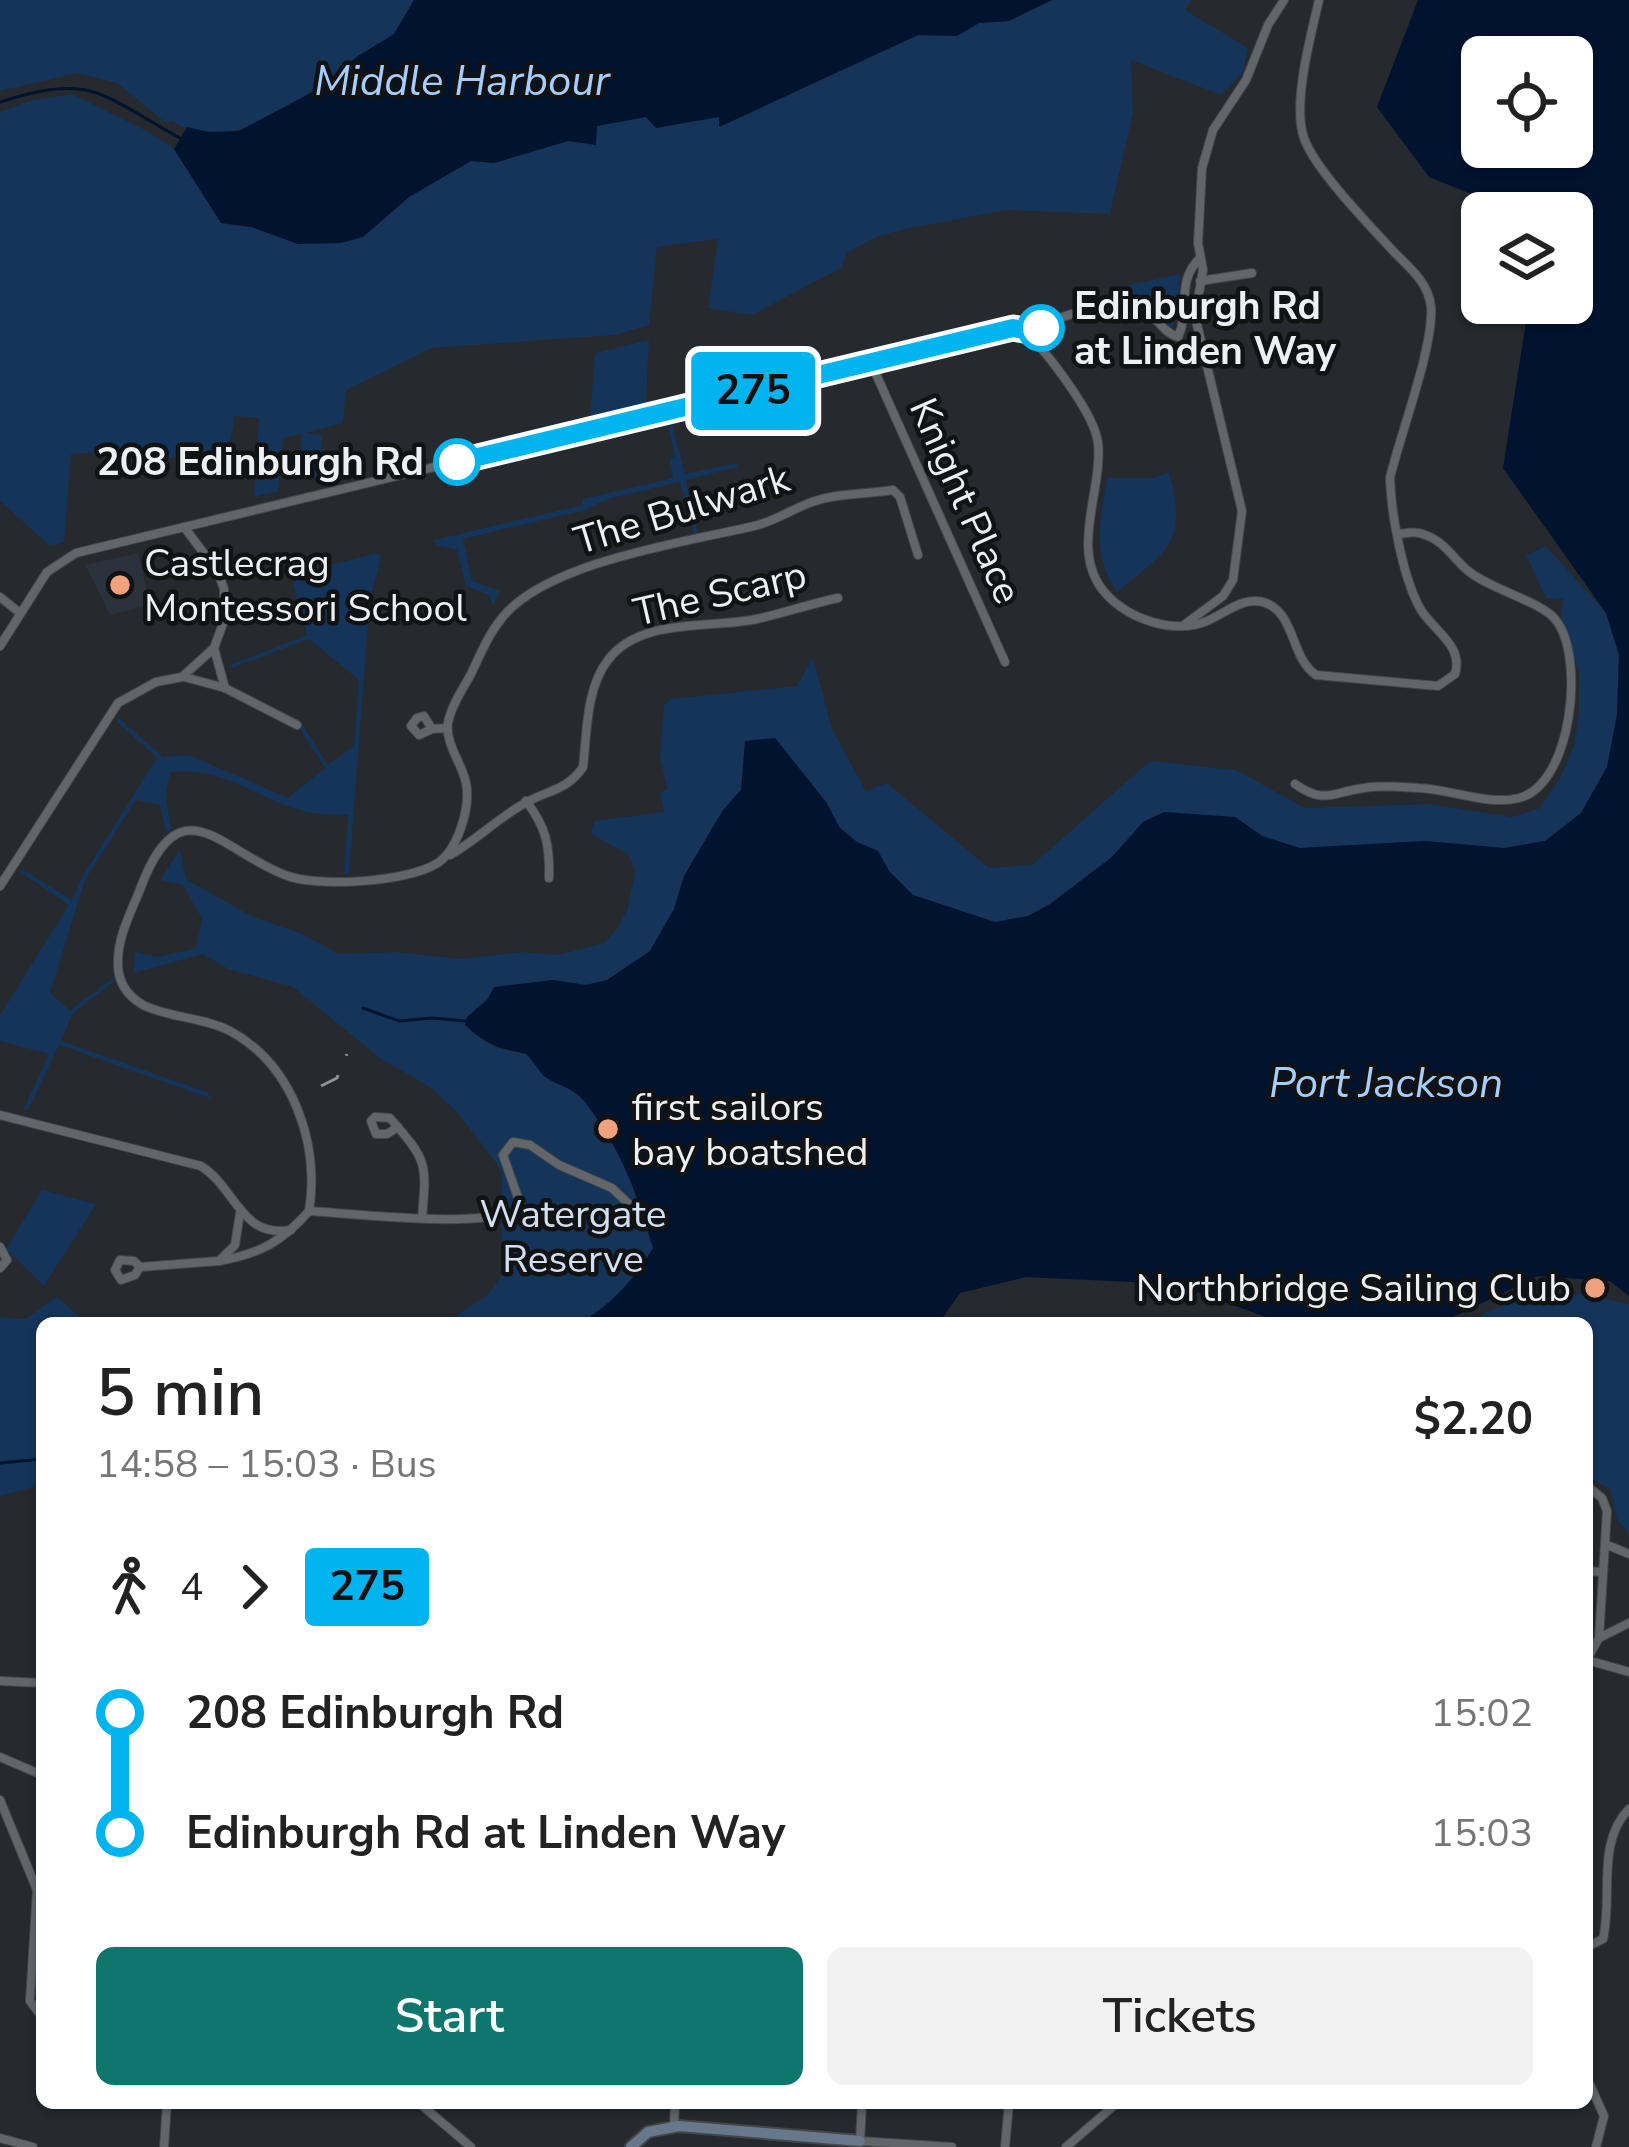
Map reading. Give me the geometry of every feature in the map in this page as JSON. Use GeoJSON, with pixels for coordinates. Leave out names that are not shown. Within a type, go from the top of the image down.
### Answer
{"type":"FeatureCollection","features":[{"type":"Feature","properties":{"kind":"street"},"geometry":{"type":"LineString","coordinates":[[1184,625],[1223,596],[1233,580],[1242,511],[1195,316],[1202,168],[1213,130],[1246,80],[1268,25],[1284,0]]}},
{"type":"Feature","properties":{"kind":"street"},"geometry":{"type":"LineString","coordinates":[[1024,330],[1095,428],[1099,462],[1089,554],[1102,590],[1137,616],[1184,625],[1261,601],[1285,619],[1302,663],[1316,675],[1438,686],[1454,674],[1456,654],[1416,601],[1398,535],[1390,478],[1423,356],[1431,303],[1419,278],[1361,216],[1305,142],[1304,94],[1319,0]]}},
{"type":"Feature","properties":{"kind":"street"},"geometry":{"type":"LineString","coordinates":[[0,646],[47,572],[65,558],[1013,328],[1024,330],[1044,320],[1132,303],[1142,307],[1167,334],[1178,337],[1186,274],[1200,258]]}},
{"type":"Feature","properties":{"kind":"street"},"geometry":{"type":"LineString","coordinates":[[1200,281],[1252,273]]}},
{"type":"Feature","properties":{"kind":"street","name":"Knight Place"},"geometry":{"type":"LineString","coordinates":[[872,363],[1005,662]]}},
{"type":"Feature","properties":{"kind":"street","name":"The Bulwark"},"geometry":{"type":"LineString","coordinates":[[447,728],[503,616],[526,597],[608,560],[778,520],[814,501],[893,490],[900,496],[918,555]]}},
{"type":"Feature","properties":{"kind":"street"},"geometry":{"type":"LineString","coordinates":[[182,677],[214,648],[224,621],[224,589],[218,572],[184,527]]}},
{"type":"Feature","properties":{"kind":"street"},"geometry":{"type":"LineString","coordinates":[[1295,784],[1327,797],[1374,787],[1447,788],[1514,800],[1537,789],[1558,759],[1568,718],[1570,670],[1558,623],[1468,571],[1436,540],[1411,532],[1398,535]]}},
{"type":"Feature","properties":{"kind":"street"},"geometry":{"type":"LineString","coordinates":[[0,597],[20,613]]}},
{"type":"Feature","properties":{"kind":"street","name":"The Scarp"},"geometry":{"type":"LineString","coordinates":[[448,856],[526,802],[569,785],[583,767],[599,677],[608,658],[629,640],[653,632],[754,620],[838,598]]}},
{"type":"Feature","properties":{"kind":"street"},"geometry":{"type":"LineString","coordinates":[[214,648],[220,686]]}},
{"type":"Feature","properties":{"kind":"street"},"geometry":{"type":"LineString","coordinates":[[0,886],[118,703],[156,682],[182,677],[220,686],[297,725]]}},
{"type":"Feature","properties":{"kind":"street"},"geometry":{"type":"LineString","coordinates":[[140,1267],[219,1261],[274,1245],[309,1211],[312,1174],[304,1126],[273,1068],[231,1032],[148,1008],[120,982],[119,944],[153,856],[166,841],[196,831],[227,840],[287,877],[315,881],[431,868],[448,856],[467,797],[447,728],[433,729]]}},
{"type":"Feature","properties":{"kind":"street"},"geometry":{"type":"LineString","coordinates":[[526,802],[543,824],[550,844],[549,878]]}},
{"type":"Feature","properties":{"kind":"street"},"geometry":{"type":"LineString","coordinates":[[0,1115],[201,1166],[226,1186],[240,1214],[268,1230],[293,1229]]}},
{"type":"Feature","properties":{"kind":"street"},"geometry":{"type":"LineString","coordinates":[[398,1127],[415,1143],[425,1166],[422,1218]]}},
{"type":"Feature","properties":{"kind":"street"},"geometry":{"type":"LineString","coordinates":[[309,1211],[475,1220],[514,1214],[521,1206],[503,1154],[513,1142],[530,1145],[559,1165],[612,1188],[640,1215]]}},
{"type":"Feature","properties":{"kind":"street"},"geometry":{"type":"LineString","coordinates":[[219,1261],[235,1245],[240,1214]]}},
{"type":"Feature","properties":{"kind":"street"},"geometry":{"type":"LineString","coordinates":[[0,1247],[7,1259],[0,1268]]}},
{"type":"Feature","properties":{"kind":"street"},"geometry":{"type":"LineString","coordinates":[[1593,1491],[1607,1511],[1599,1639],[1593,1649]]}},
{"type":"Feature","properties":{"kind":"street"},"geometry":{"type":"LineString","coordinates":[[1605,1544],[1629,1554]]}},
{"type":"Feature","properties":{"kind":"street"},"geometry":{"type":"LineString","coordinates":[[1593,1571],[1602,1572]]}},
{"type":"Feature","properties":{"kind":"street"},"geometry":{"type":"LineString","coordinates":[[1599,1639],[1629,1623]]}},
{"type":"Feature","properties":{"kind":"street"},"geometry":{"type":"LineString","coordinates":[[1593,1661],[1629,1672]]}},
{"type":"Feature","properties":{"kind":"street"},"geometry":{"type":"LineString","coordinates":[[0,1681],[36,1683]]}},
{"type":"Feature","properties":{"kind":"street"},"geometry":{"type":"LineString","coordinates":[[0,1757],[36,1772]]}},
{"type":"Feature","properties":{"kind":"street"},"geometry":{"type":"LineString","coordinates":[[0,1800],[36,1888]]}},
{"type":"Feature","properties":{"kind":"street"},"geometry":{"type":"LineString","coordinates":[[1593,1944],[1604,1939],[1610,1840],[1629,1809]]}},
{"type":"Feature","properties":{"kind":"street"},"geometry":{"type":"LineString","coordinates":[[36,1905],[30,1997],[36,2011]]}},
{"type":"Feature","properties":{"kind":"street"},"geometry":{"type":"LineString","coordinates":[[1593,2094],[1604,2116],[1596,2147]]}},
{"type":"Feature","properties":{"kind":"street"},"geometry":{"type":"LineString","coordinates":[[164,2147],[167,2109]]}},
{"type":"Feature","properties":{"kind":"street"},"geometry":{"type":"LineString","coordinates":[[426,2109],[471,2147]]}},
{"type":"Feature","properties":{"kind":"street"},"geometry":{"type":"LineString","coordinates":[[674,2126],[675,2109]]}},
{"type":"Feature","properties":{"kind":"street"},"geometry":{"type":"LineString","coordinates":[[860,2140],[862,2109]]}},
{"type":"Feature","properties":{"kind":"street"},"geometry":{"type":"LineString","coordinates":[[1005,2147],[1008,2109]]}},
{"type":"Feature","properties":{"kind":"street"},"geometry":{"type":"LineString","coordinates":[[1066,2147],[1110,2109]]}},
{"type":"Feature","properties":{"kind":"street"},"geometry":{"type":"LineString","coordinates":[[631,2147],[648,2132],[674,2126],[952,2147]]}},
{"type":"Feature","properties":{"kind":"street"},"geometry":{"type":"LineString","coordinates":[[0,2138],[34,2147]]}},
{"type":"Feature","properties":{"kind":"street"},"geometry":{"type":"LineString","coordinates":[[1079,2138],[1087,2147]]}},
{"type":"Feature","properties":{"kind":"shaded area","name":"Castlecrag Montessori School"},"geometry":{"type":"Polygon","coordinates":[[[138,553],[150,605],[110,615],[85,565],[138,553]]]}},
{"type":"Feature","properties":{"kind":"green space"},"geometry":{"type":"Polygon","coordinates":[[[0,0],[414,0],[391,37],[269,118],[220,133],[166,123],[117,83],[77,73],[0,91],[0,0]]]}},
{"type":"Feature","properties":{"kind":"green space"},"geometry":{"type":"Polygon","coordinates":[[[1052,0],[1192,0],[1185,10],[1248,48],[1243,72],[1221,95],[1131,60],[1133,113],[1110,214],[1006,210],[876,237],[847,253],[841,268],[752,315],[708,308],[718,239],[657,247],[649,325],[615,335],[432,348],[346,390],[343,423],[305,433],[322,435],[319,477],[299,475],[302,434],[283,438],[278,491],[254,497],[259,418],[235,416],[230,443],[202,453],[115,467],[116,451],[71,454],[64,542],[50,546],[0,501],[0,112],[29,101],[72,94],[174,149],[221,223],[251,227],[298,244],[363,237],[409,197],[471,161],[494,163],[568,141],[595,144],[596,126],[647,117],[656,128],[719,116],[720,127],[918,35],[957,36],[979,23],[1010,21],[1052,0]]]}},
{"type":"Feature","properties":{"kind":"green space"},"geometry":{"type":"Polygon","coordinates":[[[1180,274],[1172,328],[1122,287],[1180,274]]]}},
{"type":"Feature","properties":{"kind":"green space"},"geometry":{"type":"Polygon","coordinates":[[[649,340],[646,403],[590,416],[595,353],[649,340]]]}},
{"type":"Feature","properties":{"kind":"green space"},"geometry":{"type":"Polygon","coordinates":[[[672,424],[685,474],[736,463],[738,467],[686,480],[698,533],[694,534],[680,482],[463,539],[472,581],[500,591],[493,606],[489,595],[466,586],[457,550],[436,545],[434,540],[673,478],[670,459],[675,456],[668,426],[672,424]]]}},
{"type":"Feature","properties":{"kind":"green space"},"geometry":{"type":"Polygon","coordinates":[[[1169,472],[1176,515],[1170,542],[1117,592],[1101,551],[1107,478],[1154,478],[1169,472]]]}},
{"type":"Feature","properties":{"kind":"green space","name":"Watergate Reserve"},"geometry":{"type":"Polygon","coordinates":[[[1546,546],[1606,613],[1619,655],[1617,715],[1607,767],[1581,813],[1545,841],[1504,848],[1425,841],[1300,848],[1262,836],[1235,817],[1143,822],[1112,857],[1050,904],[1028,916],[995,922],[913,895],[889,871],[878,851],[840,828],[826,802],[775,738],[745,764],[741,790],[723,810],[684,876],[674,909],[650,951],[607,980],[586,985],[553,980],[487,1000],[475,1009],[471,1031],[494,1047],[526,1054],[547,1078],[560,1081],[585,1101],[619,1148],[653,1248],[613,1301],[592,1317],[455,1317],[487,1295],[502,1276],[502,1171],[458,1113],[430,1087],[381,1059],[293,987],[228,969],[203,954],[134,973],[135,952],[158,957],[196,948],[202,919],[183,885],[160,880],[180,849],[186,879],[253,917],[300,933],[339,954],[396,952],[462,959],[522,952],[558,955],[604,943],[628,908],[635,871],[628,854],[591,834],[594,821],[664,812],[660,792],[668,789],[660,759],[664,705],[671,699],[797,686],[813,657],[832,729],[866,791],[887,783],[989,868],[1032,865],[1150,761],[1236,770],[1305,808],[1430,804],[1512,817],[1540,808],[1560,778],[1574,746],[1579,714],[1579,672],[1561,616],[1563,599],[1546,598],[1526,555],[1546,546]]]}},
{"type":"Feature","properties":{"kind":"green space"},"geometry":{"type":"Polygon","coordinates":[[[378,553],[381,557],[370,600],[349,873],[344,874],[348,815],[299,810],[206,774],[170,772],[166,797],[171,829],[166,832],[160,805],[136,800],[85,880],[50,993],[70,1010],[113,978],[114,982],[73,1013],[61,1041],[207,1092],[212,1099],[59,1045],[28,1110],[24,1109],[49,1054],[0,1041],[0,1015],[69,905],[20,872],[72,900],[157,758],[116,721],[119,718],[163,757],[189,755],[288,798],[325,768],[297,724],[301,722],[328,765],[354,746],[359,680],[309,639],[230,665],[307,635],[293,585],[298,573],[378,553]]]}},
{"type":"Feature","properties":{"kind":"green space"},"geometry":{"type":"Polygon","coordinates":[[[42,1190],[96,1204],[44,1286],[6,1249],[42,1190]]]}},
{"type":"Feature","properties":{"kind":"green space"},"geometry":{"type":"Polygon","coordinates":[[[1542,1290],[1563,1302],[1578,1293],[1629,1304],[1629,1534],[1617,1519],[1610,1489],[1593,1480],[1593,1317],[1479,1317],[1542,1290]]]}},
{"type":"Feature","properties":{"kind":"green space"},"geometry":{"type":"Polygon","coordinates":[[[57,1297],[80,1317],[36,1317],[36,1487],[0,1496],[0,1317],[25,1319],[57,1297]]]}},
{"type":"Feature","properties":{"kind":"water","name":"Middle Harbour"},"geometry":{"type":"Polygon","coordinates":[[[414,0],[1052,0],[1009,21],[979,23],[957,36],[918,35],[719,127],[719,117],[656,128],[646,117],[597,126],[596,145],[568,141],[494,163],[471,161],[409,197],[363,237],[341,243],[298,244],[251,227],[221,223],[174,149],[187,127],[239,131],[320,88],[394,34],[414,0]]]}},
{"type":"Feature","properties":{"kind":"water","name":"Port Jackson"},"geometry":{"type":"Polygon","coordinates":[[[1418,0],[1629,0],[1629,1296],[1610,1281],[1538,1276],[1453,1317],[1266,1317],[1175,1284],[1026,1277],[960,1293],[943,1317],[588,1317],[621,1291],[653,1248],[634,1189],[608,1136],[580,1096],[544,1076],[526,1054],[480,1037],[465,1025],[467,1017],[494,987],[553,980],[586,985],[607,980],[650,951],[674,909],[684,876],[723,810],[741,790],[745,741],[775,738],[826,802],[840,828],[878,851],[889,871],[913,895],[995,922],[1028,916],[1050,904],[1112,857],[1143,822],[1164,812],[1235,817],[1262,836],[1300,848],[1425,841],[1504,848],[1545,841],[1581,813],[1607,767],[1617,715],[1619,655],[1606,613],[1503,468],[1526,324],[1593,324],[1593,192],[1466,192],[1429,177],[1377,107],[1418,0]]]}},
{"type":"Feature","properties":{"kind":"waterway"},"geometry":{"type":"LineString","coordinates":[[0,102],[31,93],[77,89],[113,100],[180,138]]}},
{"type":"Feature","properties":{"kind":"waterway"},"geometry":{"type":"LineString","coordinates":[[363,1008],[399,1021],[466,1021]]}},
{"type":"Feature","properties":{"kind":"waterway"},"geometry":{"type":"LineString","coordinates":[[0,1463],[36,1460]]}},
{"type":"Feature","properties":{"kind":"railway"},"geometry":{"type":"LineString","coordinates":[[321,1086],[337,1078],[347,1054]]}},
{"type":"Feature","properties":{"kind":"bus line","name":"275"},"geometry":{"type":"LineString","coordinates":[[457,462],[1013,328],[1024,330],[1040,322],[1041,328]]}},
{"type":"Feature","properties":{"kind":"place","name":"Edinburgh Rd at Linden Way"},"geometry":{"type":"Point","coordinates":[1041,328]}},
{"type":"Feature","properties":{"kind":"place","name":"208 Edinburgh Rd"},"geometry":{"type":"Point","coordinates":[457,462]}},
{"type":"Feature","properties":{"kind":"place","name":"Castlecrag Montessori School"},"geometry":{"type":"Point","coordinates":[120,585]}},
{"type":"Feature","properties":{"kind":"place","name":"first sailors bay boatshed"},"geometry":{"type":"Point","coordinates":[608,1129]}},
{"type":"Feature","properties":{"kind":"place","name":"Northbridge Sailing Club"},"geometry":{"type":"Point","coordinates":[1595,1288]}}]}
